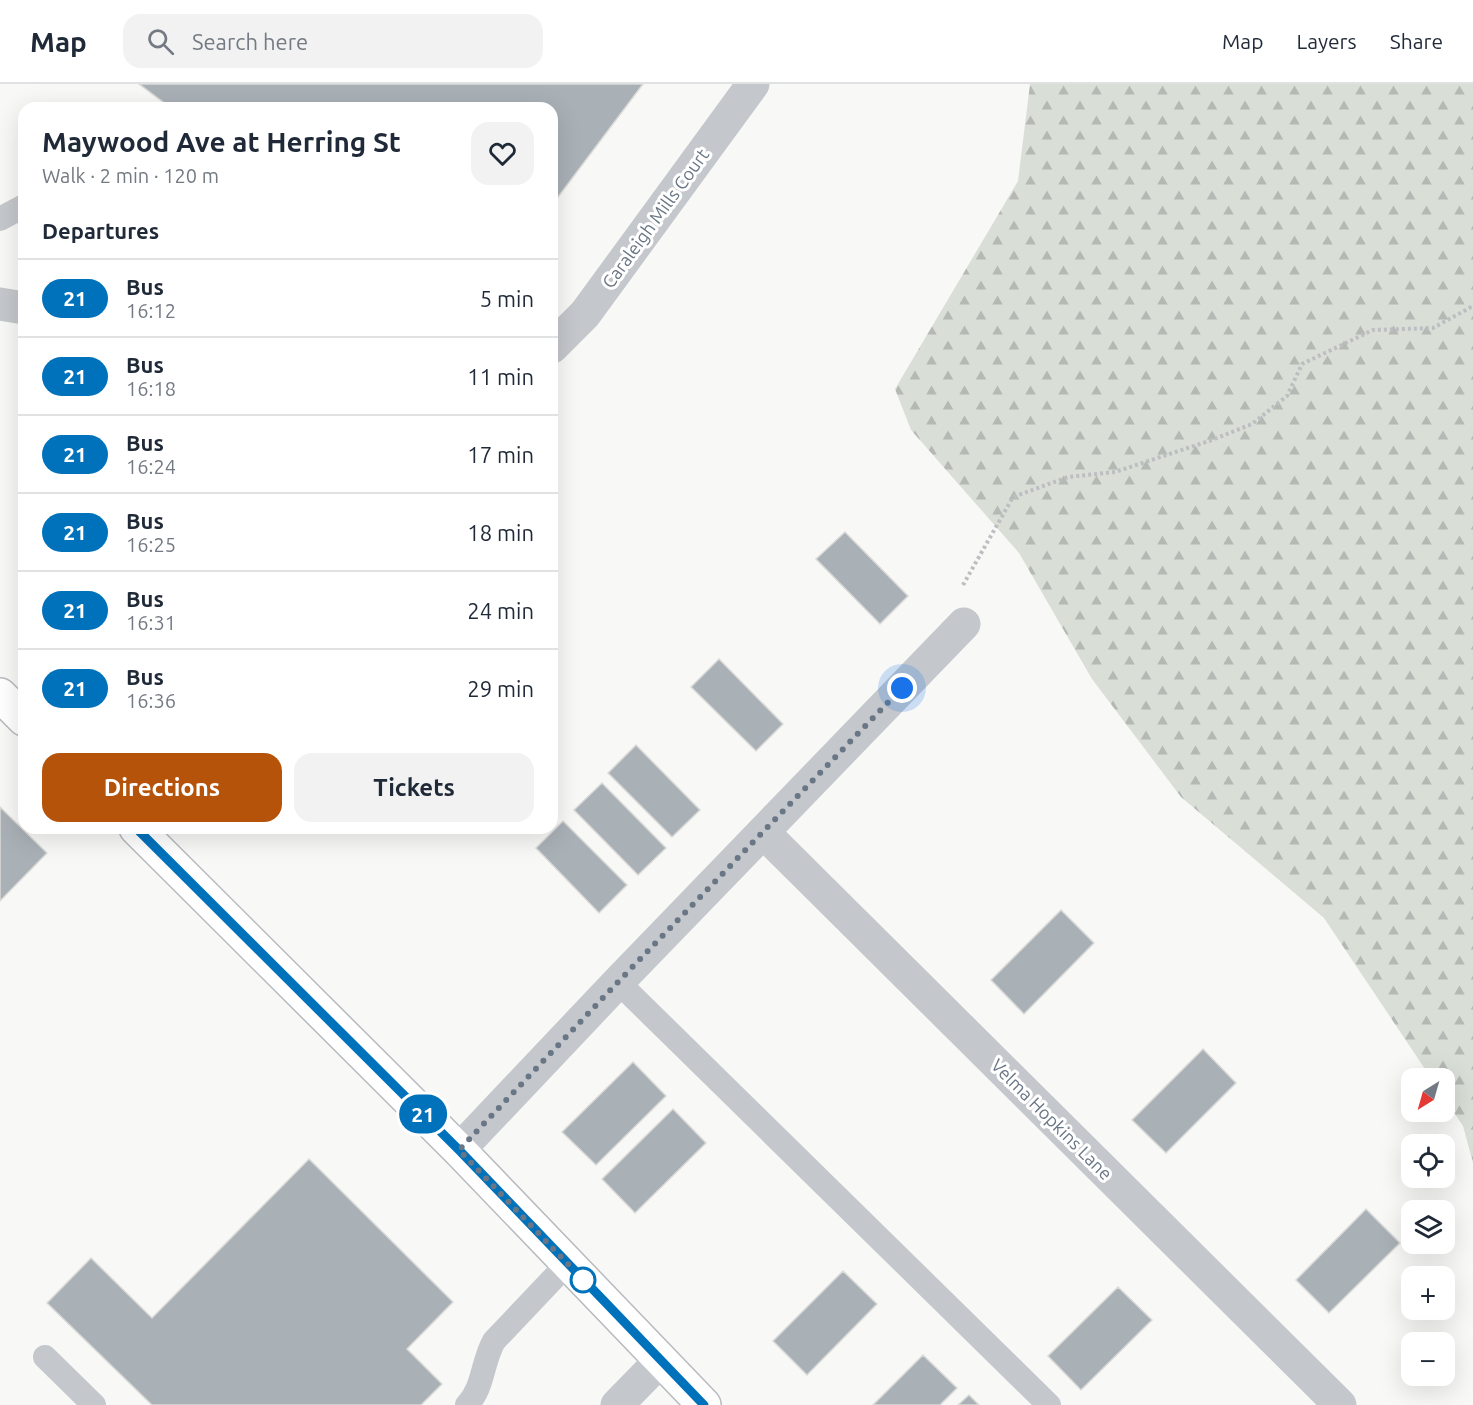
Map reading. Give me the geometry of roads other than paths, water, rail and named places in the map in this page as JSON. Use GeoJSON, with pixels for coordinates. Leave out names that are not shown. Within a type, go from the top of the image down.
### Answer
{"type":"FeatureCollection","features":[{"type":"Feature","properties":{"kind":"main road"},"geometry":{"type":"LineString","coordinates":[[0,695],[18,712]]}},
{"type":"Feature","properties":{"kind":"main road"},"geometry":{"type":"LineString","coordinates":[[142,834],[459,1150],[704,1405]]}},
{"type":"Feature","properties":{"kind":"street","name":"Caraleigh Mills Court"},"geometry":{"type":"LineString","coordinates":[[558,341],[585,314],[753,84]]}},
{"type":"Feature","properties":{"kind":"street"},"geometry":{"type":"LineString","coordinates":[[0,304],[18,307]]}},
{"type":"Feature","properties":{"kind":"street"},"geometry":{"type":"LineString","coordinates":[[459,1150],[964,624]]}},
{"type":"Feature","properties":{"kind":"street","name":"Velma Hopkins Lane"},"geometry":{"type":"LineString","coordinates":[[763,832],[1340,1405]]}},
{"type":"Feature","properties":{"kind":"street"},"geometry":{"type":"LineString","coordinates":[[617,1405],[660,1361]]}},
{"type":"Feature","properties":{"kind":"lane"},"geometry":{"type":"LineString","coordinates":[[0,219],[18,209]]}},
{"type":"Feature","properties":{"kind":"lane"},"geometry":{"type":"LineString","coordinates":[[618,982],[1049,1405]]}},
{"type":"Feature","properties":{"kind":"lane"},"geometry":{"type":"LineString","coordinates":[[472,1403],[483,1376],[486,1355],[494,1341],[567,1264]]}},
{"type":"Feature","properties":{"kind":"lane"},"geometry":{"type":"LineString","coordinates":[[45,1357],[93,1405]]}}]}
